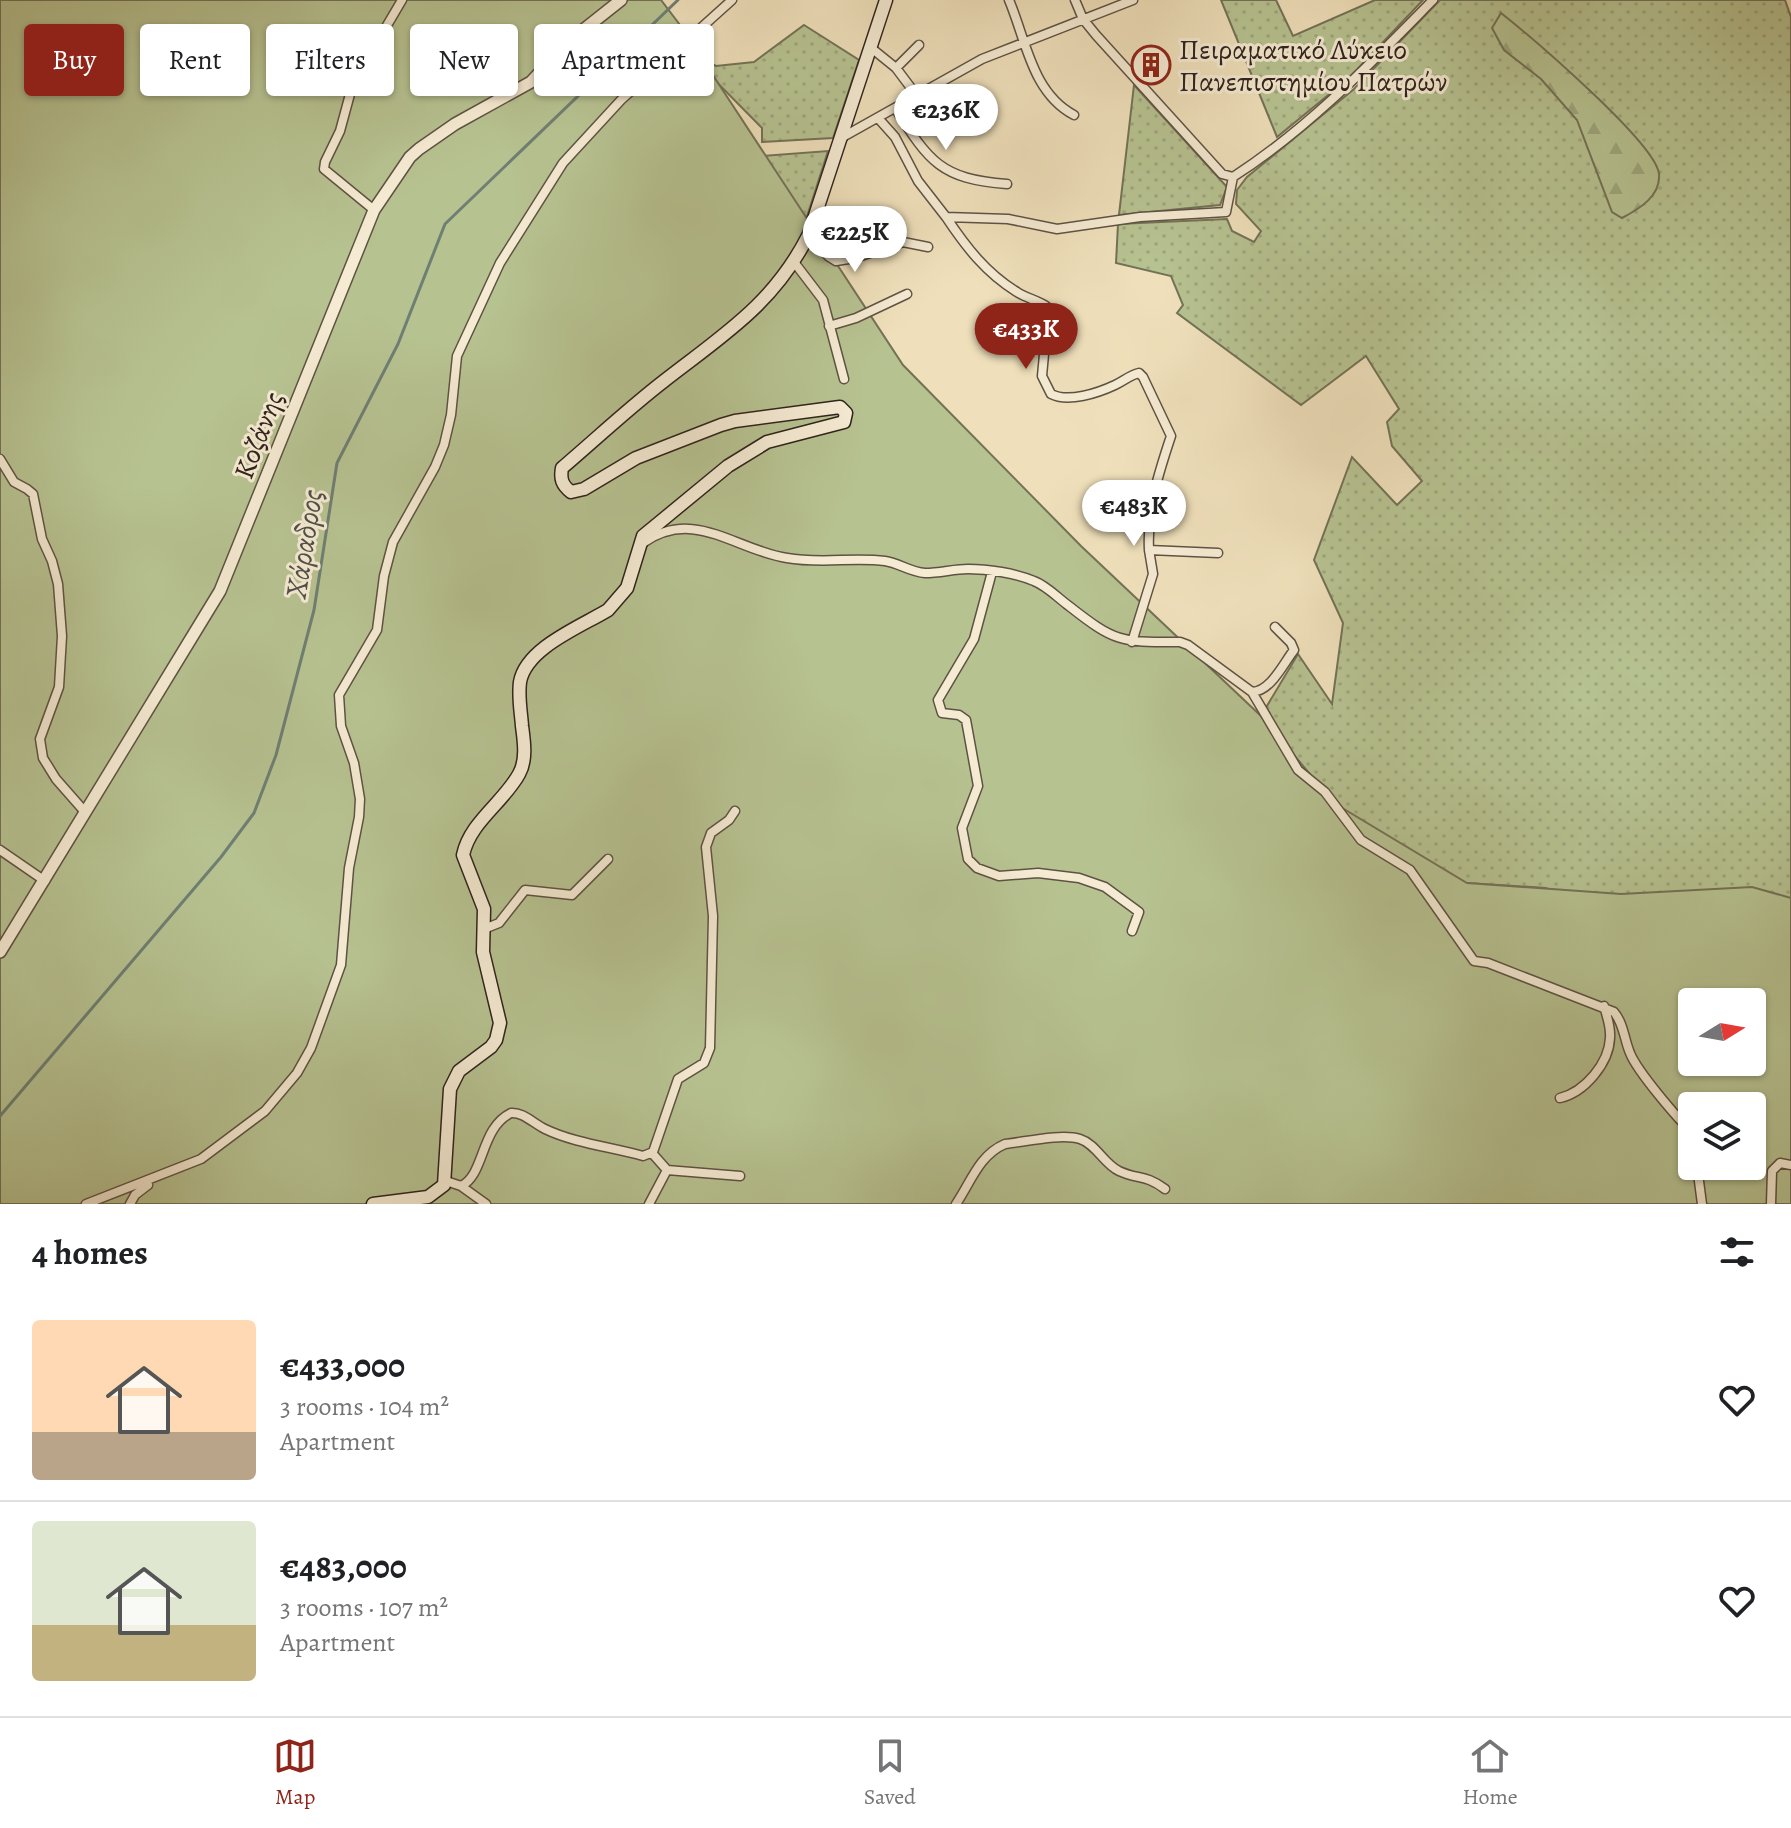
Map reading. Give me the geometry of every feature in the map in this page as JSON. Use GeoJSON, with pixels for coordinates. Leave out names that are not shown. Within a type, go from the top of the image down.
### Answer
{"type":"FeatureCollection","features":[{"type":"Feature","properties":{"kind":"main road"},"geometry":{"type":"LineString","coordinates":[[373,1204],[408,1202],[437,1192],[446,1181],[450,1089],[459,1071],[491,1047],[499,1032],[494,989],[483,952],[484,909],[463,855],[473,832],[521,771],[524,746],[519,694],[524,669],[537,653],[608,610],[627,588],[643,536],[728,466],[767,442],[844,422],[846,413],[840,407],[735,421],[636,458],[584,489],[571,492],[562,483],[562,468],[663,382],[746,319],[794,262],[809,234],[886,0]]}},
{"type":"Feature","properties":{"kind":"street"},"geometry":{"type":"LineString","coordinates":[[374,210],[324,169],[340,131],[353,83],[402,0]]}},
{"type":"Feature","properties":{"kind":"street","name":"Κοζάνης"},"geometry":{"type":"LineString","coordinates":[[0,952],[220,591],[374,210],[410,157],[419,149],[455,124],[531,82],[568,42],[621,0]]}},
{"type":"Feature","properties":{"kind":"street"},"geometry":{"type":"LineString","coordinates":[[86,1204],[201,1159],[265,1111],[297,1073],[311,1048],[338,977],[349,868],[360,799],[354,763],[341,726],[339,695],[377,630],[384,576],[393,542],[435,467],[451,415],[457,356],[500,263],[563,163],[621,100],[732,0]]}},
{"type":"Feature","properties":{"kind":"street"},"geometry":{"type":"LineString","coordinates":[[1009,0],[1043,88],[1064,110],[1074,115]]}},
{"type":"Feature","properties":{"kind":"street"},"geometry":{"type":"LineString","coordinates":[[1075,0],[1083,19],[1106,47],[1222,174],[1233,177]]}},
{"type":"Feature","properties":{"kind":"street"},"geometry":{"type":"LineString","coordinates":[[840,138],[982,59],[1133,0]]}},
{"type":"Feature","properties":{"kind":"street"},"geometry":{"type":"LineString","coordinates":[[946,217],[1008,219],[1057,229],[1140,217],[1226,212],[1233,177],[1352,84],[1433,0]]}},
{"type":"Feature","properties":{"kind":"street"},"geometry":{"type":"LineString","coordinates":[[896,68],[919,45]]}},
{"type":"Feature","properties":{"kind":"street"},"geometry":{"type":"LineString","coordinates":[[870,47],[896,68],[917,96]]}},
{"type":"Feature","properties":{"kind":"street"},"geometry":{"type":"LineString","coordinates":[[895,108],[921,150],[938,166],[983,183],[1007,184]]}},
{"type":"Feature","properties":{"kind":"street"},"geometry":{"type":"LineString","coordinates":[[878,118],[895,137],[918,181],[967,249],[1019,293],[1046,306],[1042,376],[1051,394],[1065,398],[1114,385],[1134,374],[1139,373],[1143,377],[1171,436],[1152,495],[1148,523],[1153,574],[1132,642]]}},
{"type":"Feature","properties":{"kind":"street"},"geometry":{"type":"LineString","coordinates":[[809,234],[836,261],[900,243],[928,247]]}},
{"type":"Feature","properties":{"kind":"street"},"geometry":{"type":"LineString","coordinates":[[794,262],[823,300],[844,379]]}},
{"type":"Feature","properties":{"kind":"street"},"geometry":{"type":"LineString","coordinates":[[829,326],[856,318],[907,294]]}},
{"type":"Feature","properties":{"kind":"street"},"geometry":{"type":"LineString","coordinates":[[0,459],[14,482],[33,494],[42,539],[54,565],[59,591],[61,670],[57,693],[40,739],[43,758],[56,779],[85,812]]}},
{"type":"Feature","properties":{"kind":"street"},"geometry":{"type":"LineString","coordinates":[[639,545],[658,533],[692,527],[787,558],[880,561],[920,572],[972,569],[992,572],[1039,583],[1116,639],[1188,645],[1252,692],[1298,770],[1325,792],[1361,840],[1410,870],[1474,961],[1488,963],[1604,1006],[1619,1017],[1630,1054],[1678,1118]]}},
{"type":"Feature","properties":{"kind":"street"},"geometry":{"type":"LineString","coordinates":[[1149,550],[1218,553]]}},
{"type":"Feature","properties":{"kind":"street"},"geometry":{"type":"LineString","coordinates":[[992,572],[974,639],[938,700],[942,713],[959,715],[966,720],[978,786],[962,828],[968,859],[977,868],[999,876],[1038,873],[1079,878],[1105,887],[1139,912],[1132,931]]}},
{"type":"Feature","properties":{"kind":"street"},"geometry":{"type":"LineString","coordinates":[[1252,692],[1267,686],[1294,650],[1275,627]]}},
{"type":"Feature","properties":{"kind":"street"},"geometry":{"type":"LineString","coordinates":[[652,1153],[678,1079],[703,1064],[710,1048],[713,916],[706,847],[711,833],[727,822],[735,811]]}},
{"type":"Feature","properties":{"kind":"street"},"geometry":{"type":"LineString","coordinates":[[0,850],[45,881]]}},
{"type":"Feature","properties":{"kind":"street"},"geometry":{"type":"LineString","coordinates":[[484,929],[499,923],[525,890],[572,895],[608,859]]}},
{"type":"Feature","properties":{"kind":"street"},"geometry":{"type":"LineString","coordinates":[[1560,1098],[1581,1086],[1604,1060],[1610,1030],[1604,1006]]}},
{"type":"Feature","properties":{"kind":"street"},"geometry":{"type":"LineString","coordinates":[[461,1186],[472,1180],[483,1147],[494,1127],[511,1113],[520,1114],[559,1134],[643,1156],[652,1153]]}},
{"type":"Feature","properties":{"kind":"street"},"geometry":{"type":"LineString","coordinates":[[956,1204],[982,1161],[996,1148],[1061,1137],[1081,1139],[1112,1167],[1123,1173],[1146,1176],[1165,1189]]}},
{"type":"Feature","properties":{"kind":"street"},"geometry":{"type":"LineString","coordinates":[[652,1153],[667,1170],[740,1176]]}},
{"type":"Feature","properties":{"kind":"street"},"geometry":{"type":"LineString","coordinates":[[1771,1204],[1772,1171],[1780,1163],[1791,1165]]}},
{"type":"Feature","properties":{"kind":"street"},"geometry":{"type":"LineString","coordinates":[[649,1204],[667,1170]]}},
{"type":"Feature","properties":{"kind":"street"},"geometry":{"type":"LineString","coordinates":[[130,1204],[135,1195],[159,1177]]}},
{"type":"Feature","properties":{"kind":"street"},"geometry":{"type":"LineString","coordinates":[[1699,1180],[1702,1204]]}},
{"type":"Feature","properties":{"kind":"street"},"geometry":{"type":"LineString","coordinates":[[446,1181],[461,1186],[486,1204]]}},
{"type":"Feature","properties":{"kind":"green space"},"geometry":{"type":"Polygon","coordinates":[[[0,0],[661,0],[679,24],[534,24],[534,96],[714,96],[714,77],[903,365],[1081,546],[1261,716],[1334,803],[1467,883],[1621,894],[1752,887],[1791,898],[1791,1204],[0,1204],[0,0]]]}},
{"type":"Feature","properties":{"kind":"green space"},"geometry":{"type":"Polygon","coordinates":[[[1221,0],[1276,0],[1293,36],[1375,0],[1423,0],[1349,78],[1277,137],[1221,0]]]}},
{"type":"Feature","properties":{"kind":"green space"},"geometry":{"type":"Polygon","coordinates":[[[1440,0],[1785,0],[1791,17],[1791,1017],[1766,1007],[1766,988],[1727,988],[1546,888],[1467,883],[359,1105],[1334,803],[1261,716],[1298,654],[1332,704],[1343,623],[1314,560],[1352,457],[1397,505],[1422,481],[1392,446],[1387,422],[1399,409],[1366,356],[1301,405],[1177,313],[1183,305],[1171,276],[1116,263],[1118,224],[1227,219],[1232,231],[1254,242],[1261,231],[1236,204],[1237,190],[1247,177],[1354,89],[1440,0]]]}},
{"type":"Feature","properties":{"kind":"green space"},"geometry":{"type":"Polygon","coordinates":[[[1501,13],[1590,90],[1653,159],[1659,182],[1653,195],[1642,206],[1622,218],[1612,212],[1577,120],[1541,79],[1504,50],[1492,28],[1501,13]]]}},
{"type":"Feature","properties":{"kind":"green space"},"geometry":{"type":"Polygon","coordinates":[[[804,25],[859,60],[833,138],[762,142],[762,128],[714,79],[714,65],[754,62],[804,25]]]}},
{"type":"Feature","properties":{"kind":"green space"},"geometry":{"type":"Polygon","coordinates":[[[1134,85],[1227,187],[1220,205],[1119,215],[1134,85]]]}},
{"type":"Feature","properties":{"kind":"green space"},"geometry":{"type":"Polygon","coordinates":[[[828,151],[803,229],[747,157],[828,151]]]}},
{"type":"Feature","properties":{"kind":"waterway","name":"Χάραδρος"},"geometry":{"type":"LineString","coordinates":[[0,1116],[221,857],[254,813],[276,755],[314,610],[337,463],[398,344],[445,224],[678,0]]}},
{"type":"Feature","properties":{"kind":"place","name":"Πειραματικό Λύκειο Πανεπιστημίου Πατρών"},"geometry":{"type":"Point","coordinates":[1151,65]}}]}
